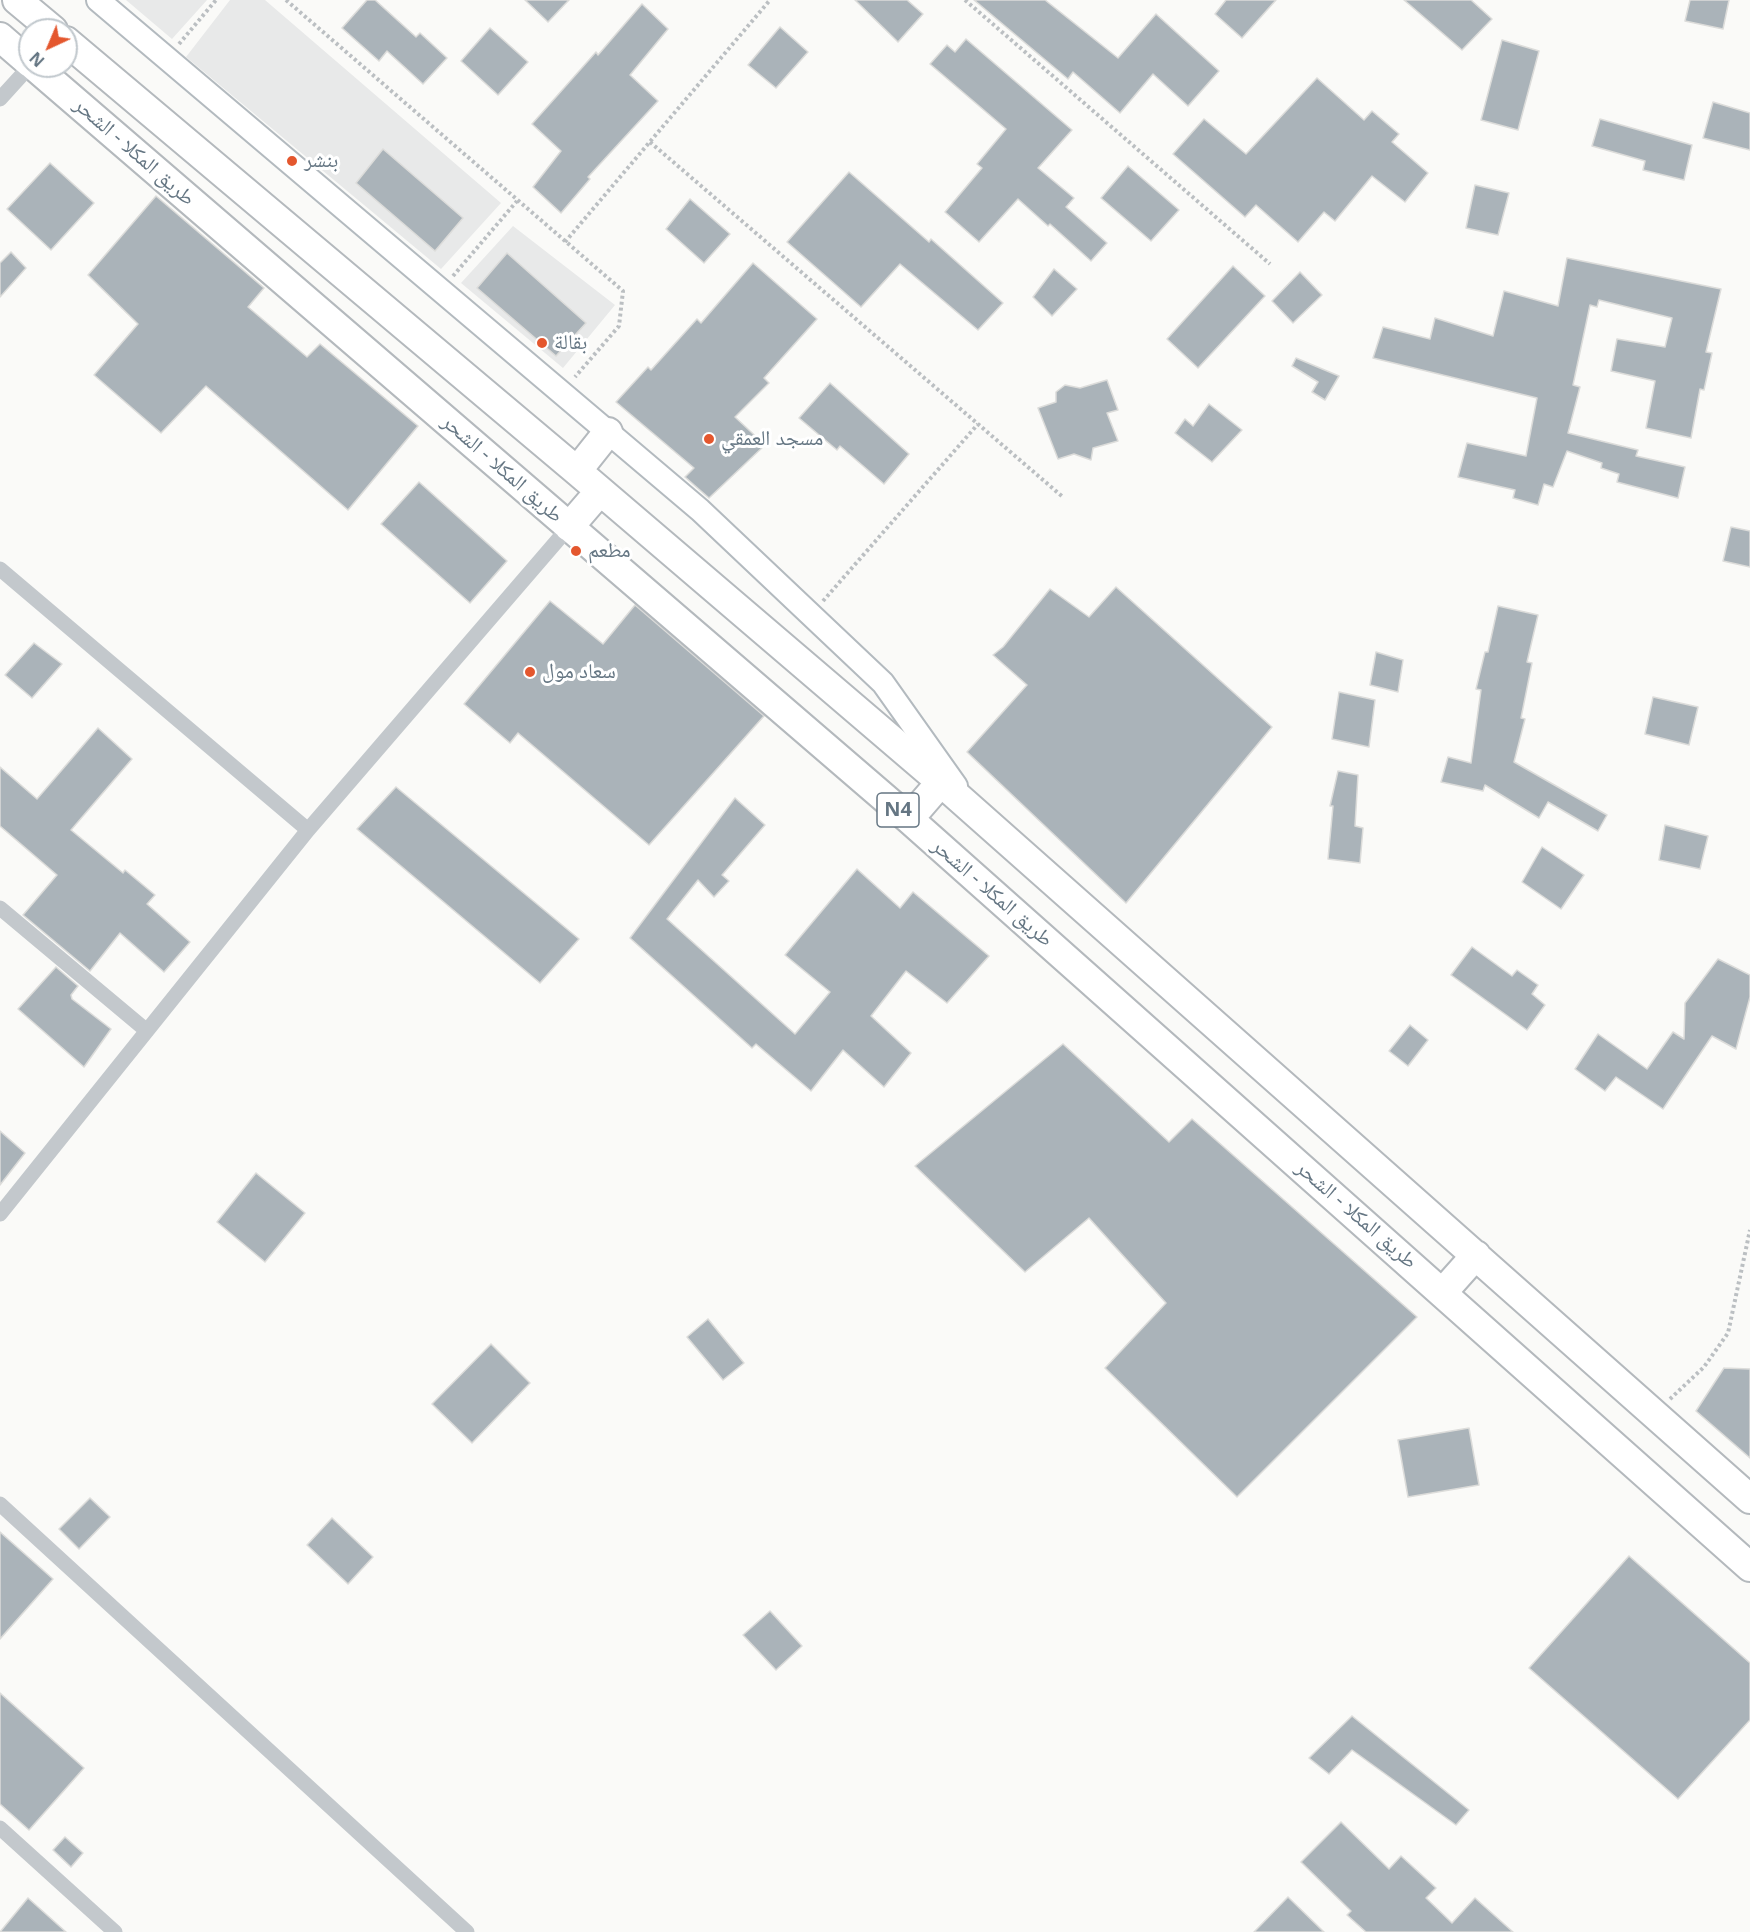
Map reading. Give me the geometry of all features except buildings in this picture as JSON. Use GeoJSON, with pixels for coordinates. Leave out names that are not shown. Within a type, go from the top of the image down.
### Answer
{"type":"FeatureCollection","features":[{"type":"Feature","properties":{"kind":"highway"},"geometry":{"type":"LineString","coordinates":[[17,0],[39,18]]}},
{"type":"Feature","properties":{"kind":"highway","name":"طريق المكلا - الشحر"},"geometry":{"type":"LineString","coordinates":[[0,37],[18,53]]}},
{"type":"Feature","properties":{"kind":"highway","name":"طريق المكلا - الشحر"},"geometry":{"type":"LineString","coordinates":[[78,51],[578,471],[941,782],[1750,1499]]}},
{"type":"Feature","properties":{"kind":"highway","name":"طريق المكلا - الشحر"},"geometry":{"type":"LineString","coordinates":[[46,78],[909,819],[1750,1567]]}},
{"type":"Feature","properties":{"kind":"highway"},"geometry":{"type":"LineString","coordinates":[[578,471],[608,432]]}},
{"type":"Feature","properties":{"kind":"highway"},"geometry":{"type":"LineString","coordinates":[[569,527],[600,491]]}},
{"type":"Feature","properties":{"kind":"highway"},"geometry":{"type":"LineString","coordinates":[[909,819],[941,782]]}},
{"type":"Feature","properties":{"kind":"highway"},"geometry":{"type":"LineString","coordinates":[[1443,1292],[1476,1255]]}},
{"type":"Feature","properties":{"kind":"street"},"geometry":{"type":"LineString","coordinates":[[98,0],[442,289],[700,510],[883,683],[975,812]]}},
{"type":"Feature","properties":{"kind":"street"},"geometry":{"type":"LineString","coordinates":[[0,99],[19,78]]}},
{"type":"Feature","properties":{"kind":"street"},"geometry":{"type":"LineString","coordinates":[[0,1214],[308,830],[569,527]]}},
{"type":"Feature","properties":{"kind":"street"},"geometry":{"type":"LineString","coordinates":[[0,569],[308,830]]}},
{"type":"Feature","properties":{"kind":"street"},"geometry":{"type":"LineString","coordinates":[[0,908],[147,1031]]}},
{"type":"Feature","properties":{"kind":"street"},"geometry":{"type":"LineString","coordinates":[[0,1504],[467,1932]]}},
{"type":"Feature","properties":{"kind":"street"},"geometry":{"type":"LineString","coordinates":[[0,1828],[115,1932]]}},
{"type":"Feature","properties":{"kind":"path"},"geometry":{"type":"LineString","coordinates":[[167,58],[216,0]]}},
{"type":"Feature","properties":{"kind":"path"},"geometry":{"type":"LineString","coordinates":[[286,0],[623,291],[619,326],[562,393]]}},
{"type":"Feature","properties":{"kind":"path"},"geometry":{"type":"LineString","coordinates":[[565,242],[770,0]]}},
{"type":"Feature","properties":{"kind":"path"},"geometry":{"type":"LineString","coordinates":[[965,0],[1270,264]]}},
{"type":"Feature","properties":{"kind":"path"},"geometry":{"type":"LineString","coordinates":[[650,142],[1064,498]]}},
{"type":"Feature","properties":{"kind":"path"},"geometry":{"type":"LineString","coordinates":[[442,289],[517,201]]}},
{"type":"Feature","properties":{"kind":"path"},"geometry":{"type":"LineString","coordinates":[[811,615],[978,424]]}},
{"type":"Feature","properties":{"kind":"path"},"geometry":{"type":"LineString","coordinates":[[1655,1414],[1704,1367],[1728,1333],[1750,1230]]}},
{"type":"Feature","properties":{"kind":"shaded area"},"geometry":{"type":"Polygon","coordinates":[[[126,0],[207,0],[172,39],[126,0]]]}},
{"type":"Feature","properties":{"kind":"shaded area"},"geometry":{"type":"Polygon","coordinates":[[[230,0],[265,0],[501,203],[441,269],[186,57],[230,0]]]}},
{"type":"Feature","properties":{"kind":"shaded area"},"geometry":{"type":"Polygon","coordinates":[[[513,226],[615,305],[563,368],[461,283],[513,226]]]}},
{"type":"Feature","properties":{"kind":"place","name":"بنشر"},"geometry":{"type":"Point","coordinates":[292,161]}},
{"type":"Feature","properties":{"kind":"place","name":"بقالة"},"geometry":{"type":"Point","coordinates":[542,343]}},
{"type":"Feature","properties":{"kind":"place","name":"مسجد العمقي"},"geometry":{"type":"Point","coordinates":[709,439]}},
{"type":"Feature","properties":{"kind":"place","name":"مطعم"},"geometry":{"type":"Point","coordinates":[576,551]}},
{"type":"Feature","properties":{"kind":"place","name":"سعاد مول"},"geometry":{"type":"Point","coordinates":[530,672]}}]}
